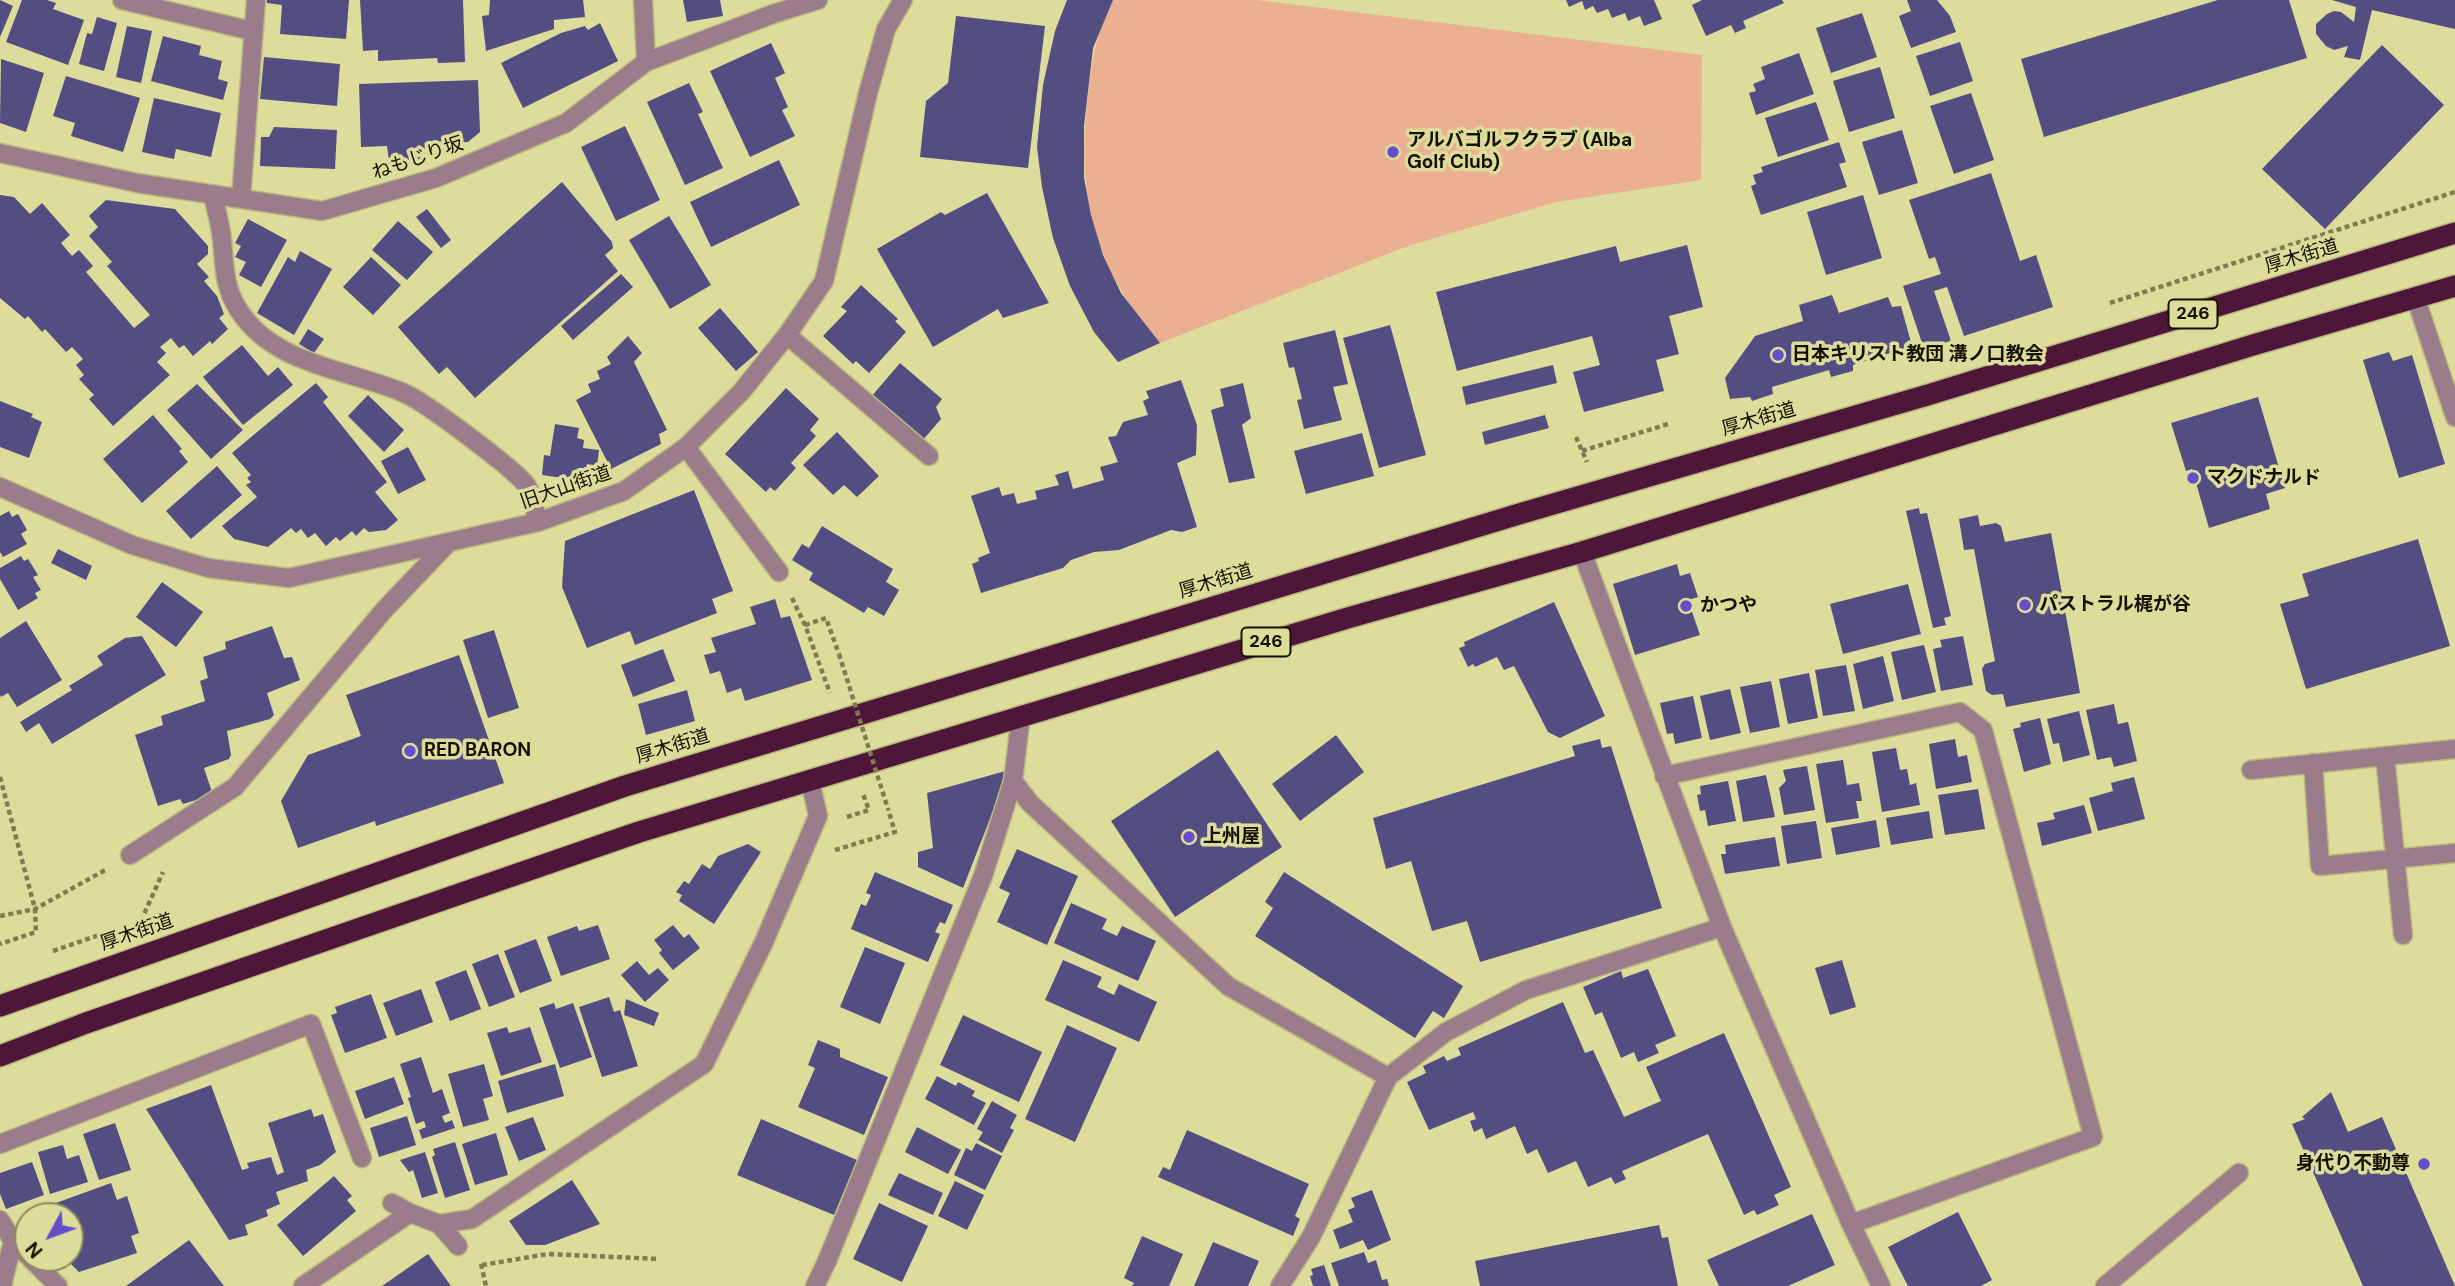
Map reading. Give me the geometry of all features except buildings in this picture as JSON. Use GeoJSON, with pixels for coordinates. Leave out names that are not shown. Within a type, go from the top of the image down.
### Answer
{"type":"FeatureCollection","features":[{"type":"Feature","properties":{"kind":"highway","name":"厚木街道"},"geometry":{"type":"LineString","coordinates":[[0,1006],[625,786],[1519,514],[1931,394],[2455,233]]}},
{"type":"Feature","properties":{"kind":"highway","name":"246"},"geometry":{"type":"LineString","coordinates":[[0,1056],[86,1023],[639,831],[1351,617],[1582,552],[2240,349],[2455,286]]}},
{"type":"Feature","properties":{"kind":"street"},"geometry":{"type":"LineString","coordinates":[[122,0],[252,31]]}},
{"type":"Feature","properties":{"kind":"street"},"geometry":{"type":"LineString","coordinates":[[241,198],[256,0]]}},
{"type":"Feature","properties":{"kind":"street"},"geometry":{"type":"LineString","coordinates":[[643,0],[646,62]]}},
{"type":"Feature","properties":{"kind":"street","name":"ねもじり坂"},"geometry":{"type":"LineString","coordinates":[[0,153],[137,183],[322,211],[436,178],[566,122],[646,62],[818,0]]}},
{"type":"Feature","properties":{"kind":"street","name":"旧大山街道"},"geometry":{"type":"LineString","coordinates":[[0,487],[132,545],[208,568],[289,578],[537,522],[624,491],[686,447],[742,391],[787,335],[824,281],[868,93],[886,29],[903,0]]}},
{"type":"Feature","properties":{"kind":"street"},"geometry":{"type":"LineString","coordinates":[[213,196],[221,233],[223,273],[237,309],[265,339],[318,367],[405,394],[423,405],[505,466],[527,487],[537,522]]}},
{"type":"Feature","properties":{"kind":"street"},"geometry":{"type":"LineString","coordinates":[[2416,299],[2455,417]]}},
{"type":"Feature","properties":{"kind":"street"},"geometry":{"type":"LineString","coordinates":[[787,335],[929,456]]}},
{"type":"Feature","properties":{"kind":"street"},"geometry":{"type":"LineString","coordinates":[[686,447],[779,572]]}},
{"type":"Feature","properties":{"kind":"street"},"geometry":{"type":"LineString","coordinates":[[130,855],[235,787],[384,609],[447,544]]}},
{"type":"Feature","properties":{"kind":"street"},"geometry":{"type":"LineString","coordinates":[[1582,552],[1722,927],[1881,1286]]}},
{"type":"Feature","properties":{"kind":"street"},"geometry":{"type":"LineString","coordinates":[[1664,776],[1960,712],[1983,730],[2093,1138],[1852,1224]]}},
{"type":"Feature","properties":{"kind":"street"},"geometry":{"type":"LineString","coordinates":[[815,1286],[983,876],[1013,781],[1021,715]]}},
{"type":"Feature","properties":{"kind":"street"},"geometry":{"type":"LineString","coordinates":[[2250,770],[2455,749]]}},
{"type":"Feature","properties":{"kind":"street"},"geometry":{"type":"LineString","coordinates":[[2385,756],[2403,935]]}},
{"type":"Feature","properties":{"kind":"street"},"geometry":{"type":"LineString","coordinates":[[2313,764],[2320,866],[2455,853]]}},
{"type":"Feature","properties":{"kind":"street"},"geometry":{"type":"LineString","coordinates":[[439,1224],[472,1219],[704,1064],[763,944],[818,816],[810,780]]}},
{"type":"Feature","properties":{"kind":"street"},"geometry":{"type":"LineString","coordinates":[[1013,781],[1030,803],[1228,986],[1388,1077]]}},
{"type":"Feature","properties":{"kind":"street"},"geometry":{"type":"LineString","coordinates":[[1280,1286],[1311,1237],[1388,1077],[1446,1032],[1526,990],[1722,927]]}},
{"type":"Feature","properties":{"kind":"street"},"geometry":{"type":"LineString","coordinates":[[0,1144],[311,1024],[362,1158]]}},
{"type":"Feature","properties":{"kind":"street"},"geometry":{"type":"LineString","coordinates":[[2105,1286],[2239,1173]]}},
{"type":"Feature","properties":{"kind":"street"},"geometry":{"type":"LineString","coordinates":[[392,1203],[439,1224],[458,1246]]}},
{"type":"Feature","properties":{"kind":"street"},"geometry":{"type":"LineString","coordinates":[[303,1286],[410,1213]]}},
{"type":"Feature","properties":{"kind":"street"},"geometry":{"type":"LineString","coordinates":[[0,1220],[13,1241],[2,1286]]}},
{"type":"Feature","properties":{"kind":"street"},"geometry":{"type":"LineString","coordinates":[[44,1272],[58,1286]]}},
{"type":"Feature","properties":{"kind":"path"},"geometry":{"type":"LineString","coordinates":[[1582,452],[1671,424]]}},
{"type":"Feature","properties":{"kind":"path"},"geometry":{"type":"LineString","coordinates":[[1577,437],[1587,462]]}},
{"type":"Feature","properties":{"kind":"path"},"geometry":{"type":"LineString","coordinates":[[779,572],[805,625],[830,693]]}},
{"type":"Feature","properties":{"kind":"path"},"geometry":{"type":"LineString","coordinates":[[805,625],[826,618],[895,832],[836,851],[832,841]]}},
{"type":"Feature","properties":{"kind":"path"},"geometry":{"type":"LineString","coordinates":[[0,777],[35,909],[36,932],[0,944]]}},
{"type":"Feature","properties":{"kind":"path"},"geometry":{"type":"LineString","coordinates":[[837,820],[869,810]]}},
{"type":"Feature","properties":{"kind":"path"},"geometry":{"type":"LineString","coordinates":[[0,916],[35,909],[130,855]]}},
{"type":"Feature","properties":{"kind":"path"},"geometry":{"type":"LineString","coordinates":[[141,921],[163,872]]}},
{"type":"Feature","properties":{"kind":"path"},"geometry":{"type":"LineString","coordinates":[[486,1286],[482,1265],[548,1254],[659,1259]]}},
{"type":"Feature","properties":{"kind":"shaded area","name":"アルバゴルフクラブ (Alba Golf Club)"},"geometry":{"type":"Polygon","coordinates":[[[1113,0],[1257,0],[1702,55],[1701,180],[1556,202],[1408,246],[1160,343],[1119,287],[1105,258],[1088,199],[1085,133],[1093,59],[1113,0]]]}},
{"type":"Feature","properties":{"kind":"place","name":"アルバゴルフクラブ (Alba Golf Club)"},"geometry":{"type":"Point","coordinates":[1393,152]}},
{"type":"Feature","properties":{"kind":"place","name":"日本キリスト教団 溝ノ口教会"},"geometry":{"type":"Point","coordinates":[1778,355]}},
{"type":"Feature","properties":{"kind":"place","name":"マクドナルド"},"geometry":{"type":"Point","coordinates":[2193,478]}},
{"type":"Feature","properties":{"kind":"place","name":"パストラル梶が谷"},"geometry":{"type":"Point","coordinates":[2025,605]}},
{"type":"Feature","properties":{"kind":"place","name":"かつや"},"geometry":{"type":"Point","coordinates":[1686,606]}},
{"type":"Feature","properties":{"kind":"place","name":"RED BARON"},"geometry":{"type":"Point","coordinates":[410,751]}},
{"type":"Feature","properties":{"kind":"place","name":"上州屋"},"geometry":{"type":"Point","coordinates":[1189,837]}},
{"type":"Feature","properties":{"kind":"place","name":"身代り不動尊"},"geometry":{"type":"Point","coordinates":[2424,1164]}}]}
